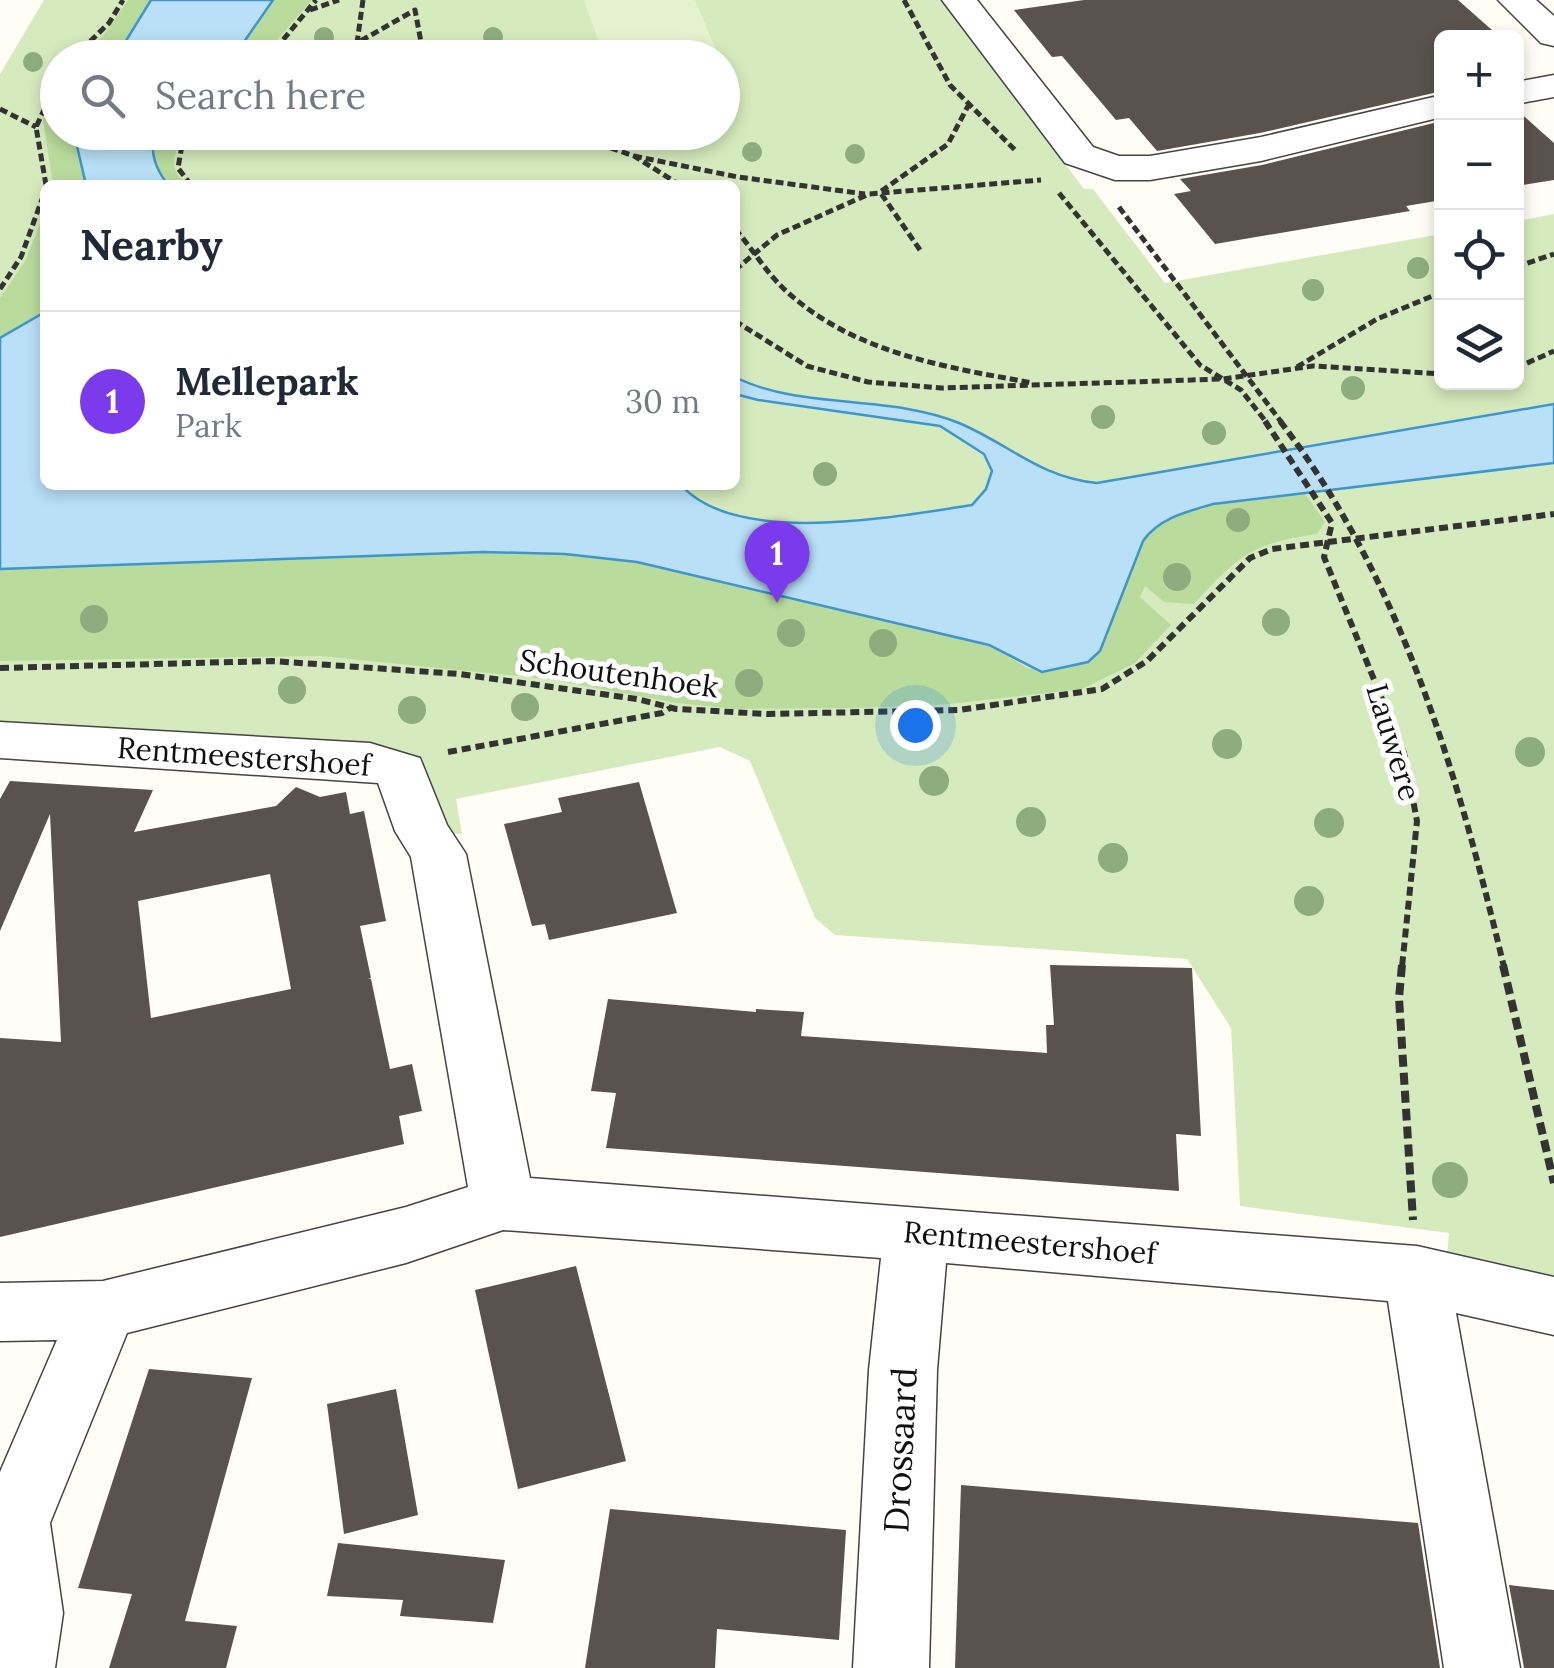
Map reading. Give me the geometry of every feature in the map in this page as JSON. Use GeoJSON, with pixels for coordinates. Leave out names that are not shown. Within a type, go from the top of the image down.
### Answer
{"type":"FeatureCollection","features":[{"type":"Feature","properties":{"kind":"street"},"geometry":{"type":"LineString","coordinates":[[959,0],[1079,154],[1115,168],[1150,168],[1261,149],[1434,108]]}},
{"type":"Feature","properties":{"kind":"street"},"geometry":{"type":"LineString","coordinates":[[1515,0],[1554,35]]}},
{"type":"Feature","properties":{"kind":"street"},"geometry":{"type":"LineString","coordinates":[[1524,92],[1554,86]]}},
{"type":"Feature","properties":{"kind":"street","name":"Rentmeestershoef"},"geometry":{"type":"LineString","coordinates":[[0,740],[370,762],[401,771],[422,830],[438,854],[502,1203]]}},
{"type":"Feature","properties":{"kind":"street","name":"Rentmeestershoef"},"geometry":{"type":"LineString","coordinates":[[0,1312],[103,1310],[406,1234],[502,1203],[916,1232],[1415,1244],[1554,1306]]}},
{"type":"Feature","properties":{"kind":"street","name":"Drossaard"},"geometry":{"type":"LineString","coordinates":[[891,1668],[903,1370],[916,1232]]}},
{"type":"Feature","properties":{"kind":"street"},"geometry":{"type":"LineString","coordinates":[[1415,1244],[1482,1668]]}},
{"type":"Feature","properties":{"kind":"street"},"geometry":{"type":"LineString","coordinates":[[17,1668],[26,1613],[14,1523],[103,1310]]}},
{"type":"Feature","properties":{"kind":"path"},"geometry":{"type":"LineString","coordinates":[[92,40],[110,23],[123,0]]}},
{"type":"Feature","properties":{"kind":"path"},"geometry":{"type":"LineString","coordinates":[[284,40],[316,0]]}},
{"type":"Feature","properties":{"kind":"path"},"geometry":{"type":"LineString","coordinates":[[309,11],[339,0]]}},
{"type":"Feature","properties":{"kind":"path"},"geometry":{"type":"LineString","coordinates":[[356,40],[363,0]]}},
{"type":"Feature","properties":{"kind":"path"},"geometry":{"type":"LineString","coordinates":[[361,40],[416,10],[421,40]]}},
{"type":"Feature","properties":{"kind":"path"},"geometry":{"type":"LineString","coordinates":[[880,192],[948,144],[968,106]]}},
{"type":"Feature","properties":{"kind":"path"},"geometry":{"type":"LineString","coordinates":[[0,109],[36,127]]}},
{"type":"Feature","properties":{"kind":"path"},"geometry":{"type":"LineString","coordinates":[[40,118],[36,127],[45,180]]}},
{"type":"Feature","properties":{"kind":"path"},"geometry":{"type":"LineString","coordinates":[[181,150],[178,168],[187,180]]}},
{"type":"Feature","properties":{"kind":"path"},"geometry":{"type":"LineString","coordinates":[[617,150],[755,180],[869,194]]}},
{"type":"Feature","properties":{"kind":"path"},"geometry":{"type":"LineString","coordinates":[[1079,154],[1295,437],[1357,536],[1389,601],[1440,738],[1502,960],[1554,1183]]}},
{"type":"Feature","properties":{"kind":"path"},"geometry":{"type":"LineString","coordinates":[[634,156],[672,180]]}},
{"type":"Feature","properties":{"kind":"path"},"geometry":{"type":"LineString","coordinates":[[740,266],[777,235],[869,194],[960,190],[1048,179]]}},
{"type":"Feature","properties":{"kind":"path"},"geometry":{"type":"LineString","coordinates":[[880,192],[920,250]]}},
{"type":"Feature","properties":{"kind":"path"},"geometry":{"type":"LineString","coordinates":[[0,289],[21,257],[40,205]]}},
{"type":"Feature","properties":{"kind":"path"},"geometry":{"type":"LineString","coordinates":[[740,234],[782,288],[847,337],[879,351],[1046,386]]}},
{"type":"Feature","properties":{"kind":"path"},"geometry":{"type":"LineString","coordinates":[[1524,265],[1554,254]]}},
{"type":"Feature","properties":{"kind":"path"},"geometry":{"type":"LineString","coordinates":[[1297,367],[1376,319],[1434,295]]}},
{"type":"Feature","properties":{"kind":"path"},"geometry":{"type":"LineString","coordinates":[[740,324],[807,366],[868,382],[941,388],[1223,379],[1297,367],[1434,374]]}},
{"type":"Feature","properties":{"kind":"path"},"geometry":{"type":"LineString","coordinates":[[1524,364],[1554,351]]}},
{"type":"Feature","properties":{"kind":"path","name":"Lauwere"},"geometry":{"type":"LineString","coordinates":[[1223,379],[1241,390],[1279,438],[1332,523],[1324,557],[1398,736],[1417,821],[1399,998],[1415,1244]]}},
{"type":"Feature","properties":{"kind":"path"},"geometry":{"type":"LineString","coordinates":[[1357,536],[1554,514]]}},
{"type":"Feature","properties":{"kind":"path","name":"Schoutenhoek"},"geometry":{"type":"LineString","coordinates":[[0,668],[318,663],[459,674],[637,699],[670,708],[768,714],[958,710],[1102,689],[1147,661],[1250,558],[1272,549],[1357,536]]}},
{"type":"Feature","properties":{"kind":"path"},"geometry":{"type":"LineString","coordinates":[[401,771],[440,754],[662,714],[670,708]]}},
{"type":"Feature","properties":{"kind":"green space"},"geometry":{"type":"Polygon","coordinates":[[[44,0],[943,0],[1084,189],[1093,189],[1165,283],[1434,235],[1434,390],[1524,390],[1524,220],[1554,214],[1554,1281],[1447,1258],[1449,1233],[1240,1206],[1231,1028],[1187,959],[835,935],[815,918],[750,761],[720,747],[456,799],[462,834],[444,834],[433,827],[413,754],[27,729],[0,721],[0,74],[44,0]]]}},
{"type":"Feature","properties":{"kind":"green space"},"geometry":{"type":"Polygon","coordinates":[[[128,0],[151,0],[126,40],[98,40],[128,0]]]}},
{"type":"Feature","properties":{"kind":"green space"},"geometry":{"type":"Polygon","coordinates":[[[273,0],[312,0],[277,40],[245,40],[273,0]]]}},
{"type":"Feature","properties":{"kind":"green space"},"geometry":{"type":"Polygon","coordinates":[[[584,0],[695,0],[712,40],[598,40],[584,0]]]}},
{"type":"Feature","properties":{"kind":"green space"},"geometry":{"type":"Polygon","coordinates":[[[48,150],[78,150],[85,180],[52,180],[48,150]]]}},
{"type":"Feature","properties":{"kind":"green space"},"geometry":{"type":"Polygon","coordinates":[[[153,150],[177,150],[174,166],[182,180],[165,180],[153,150]]]}},
{"type":"Feature","properties":{"kind":"green space"},"geometry":{"type":"Polygon","coordinates":[[[40,224],[40,315],[0,338],[0,298],[25,261],[40,224]]]}},
{"type":"Feature","properties":{"kind":"green space"},"geometry":{"type":"Polygon","coordinates":[[[1304,492],[1325,522],[1317,534],[1276,542],[1247,554],[1194,604],[1164,602],[1145,586],[1140,597],[1171,625],[1135,663],[1082,689],[949,704],[735,709],[677,703],[547,679],[320,656],[0,661],[0,569],[483,552],[565,554],[637,562],[989,645],[1029,669],[1100,651],[1143,541],[1157,526],[1175,515],[1217,502],[1304,492]]]}},
{"type":"Feature","properties":{"kind":"water"},"geometry":{"type":"Polygon","coordinates":[[[151,0],[273,0],[245,40],[126,40],[151,0]]]}},
{"type":"Feature","properties":{"kind":"water"},"geometry":{"type":"Polygon","coordinates":[[[78,150],[153,150],[165,180],[85,180],[78,150]]]}},
{"type":"Feature","properties":{"kind":"water"},"geometry":{"type":"Polygon","coordinates":[[[40,315],[40,490],[688,490],[707,504],[740,516],[820,523],[972,505],[986,489],[992,471],[984,454],[940,426],[758,400],[740,395],[740,379],[788,394],[932,414],[977,431],[1058,474],[1097,483],[1554,404],[1554,463],[1213,504],[1174,517],[1143,541],[1100,651],[1088,662],[1042,672],[989,645],[637,562],[565,554],[483,552],[0,569],[0,338],[40,315]]]}},
{"type":"Feature","properties":{"kind":"building"},"geometry":{"type":"Polygon","coordinates":[[[1084,0],[1458,0],[1492,30],[1434,30],[1434,93],[1260,133],[1157,151],[1129,118],[1116,120],[1062,56],[1052,57],[1014,10],[1084,0]]]}},
{"type":"Feature","properties":{"kind":"building"},"geometry":{"type":"Polygon","coordinates":[[[1524,116],[1554,143],[1554,180],[1524,185],[1524,116]]]}},
{"type":"Feature","properties":{"kind":"building"},"geometry":{"type":"Polygon","coordinates":[[[1434,123],[1434,201],[1406,206],[1410,211],[1215,244],[1174,194],[1191,191],[1180,179],[1262,165],[1434,123]]]}},
{"type":"Feature","properties":{"kind":"building"},"geometry":{"type":"Polygon","coordinates":[[[10,781],[153,790],[134,832],[276,806],[296,787],[320,797],[346,792],[350,814],[364,811],[386,921],[360,926],[368,978],[390,1069],[412,1064],[422,1111],[399,1116],[404,1144],[0,1237],[0,1038],[61,1042],[50,814],[0,931],[0,799],[10,781]],[[270,874],[138,901],[151,1018],[291,989],[270,874]]]}},
{"type":"Feature","properties":{"kind":"building"},"geometry":{"type":"Polygon","coordinates":[[[639,782],[677,913],[549,940],[545,924],[532,926],[504,824],[562,812],[558,798],[639,782]]]}},
{"type":"Feature","properties":{"kind":"building"},"geometry":{"type":"Polygon","coordinates":[[[1050,965],[1192,968],[1201,1136],[1176,1134],[1179,1191],[606,1148],[616,1093],[591,1091],[608,999],[756,1012],[804,1012],[801,1036],[1047,1053],[1046,1025],[1054,1025],[1050,965]]]}},
{"type":"Feature","properties":{"kind":"building"},"geometry":{"type":"Polygon","coordinates":[[[576,1266],[626,1461],[518,1489],[475,1290],[576,1266]]]}},
{"type":"Feature","properties":{"kind":"building"},"geometry":{"type":"Polygon","coordinates":[[[149,1369],[252,1378],[185,1621],[237,1626],[226,1668],[109,1668],[132,1594],[78,1588],[149,1369]]]}},
{"type":"Feature","properties":{"kind":"building"},"geometry":{"type":"Polygon","coordinates":[[[396,1389],[418,1515],[344,1534],[327,1404],[396,1389]]]}},
{"type":"Feature","properties":{"kind":"building"},"geometry":{"type":"Polygon","coordinates":[[[961,1485],[1418,1523],[1440,1668],[955,1668],[961,1485]]]}},
{"type":"Feature","properties":{"kind":"building"},"geometry":{"type":"Polygon","coordinates":[[[610,1509],[846,1530],[839,1640],[717,1629],[715,1668],[585,1668],[610,1509]]]}},
{"type":"Feature","properties":{"kind":"building"},"geometry":{"type":"Polygon","coordinates":[[[338,1543],[505,1560],[493,1623],[400,1616],[403,1600],[327,1596],[338,1543]]]}},
{"type":"Feature","properties":{"kind":"building"},"geometry":{"type":"Polygon","coordinates":[[[1509,1585],[1554,1590],[1554,1668],[1524,1668],[1509,1585]]]}},
{"type":"Feature","properties":{"kind":"place","name":"Mellepark"},"geometry":{"type":"Point","coordinates":[777,603]}}]}
